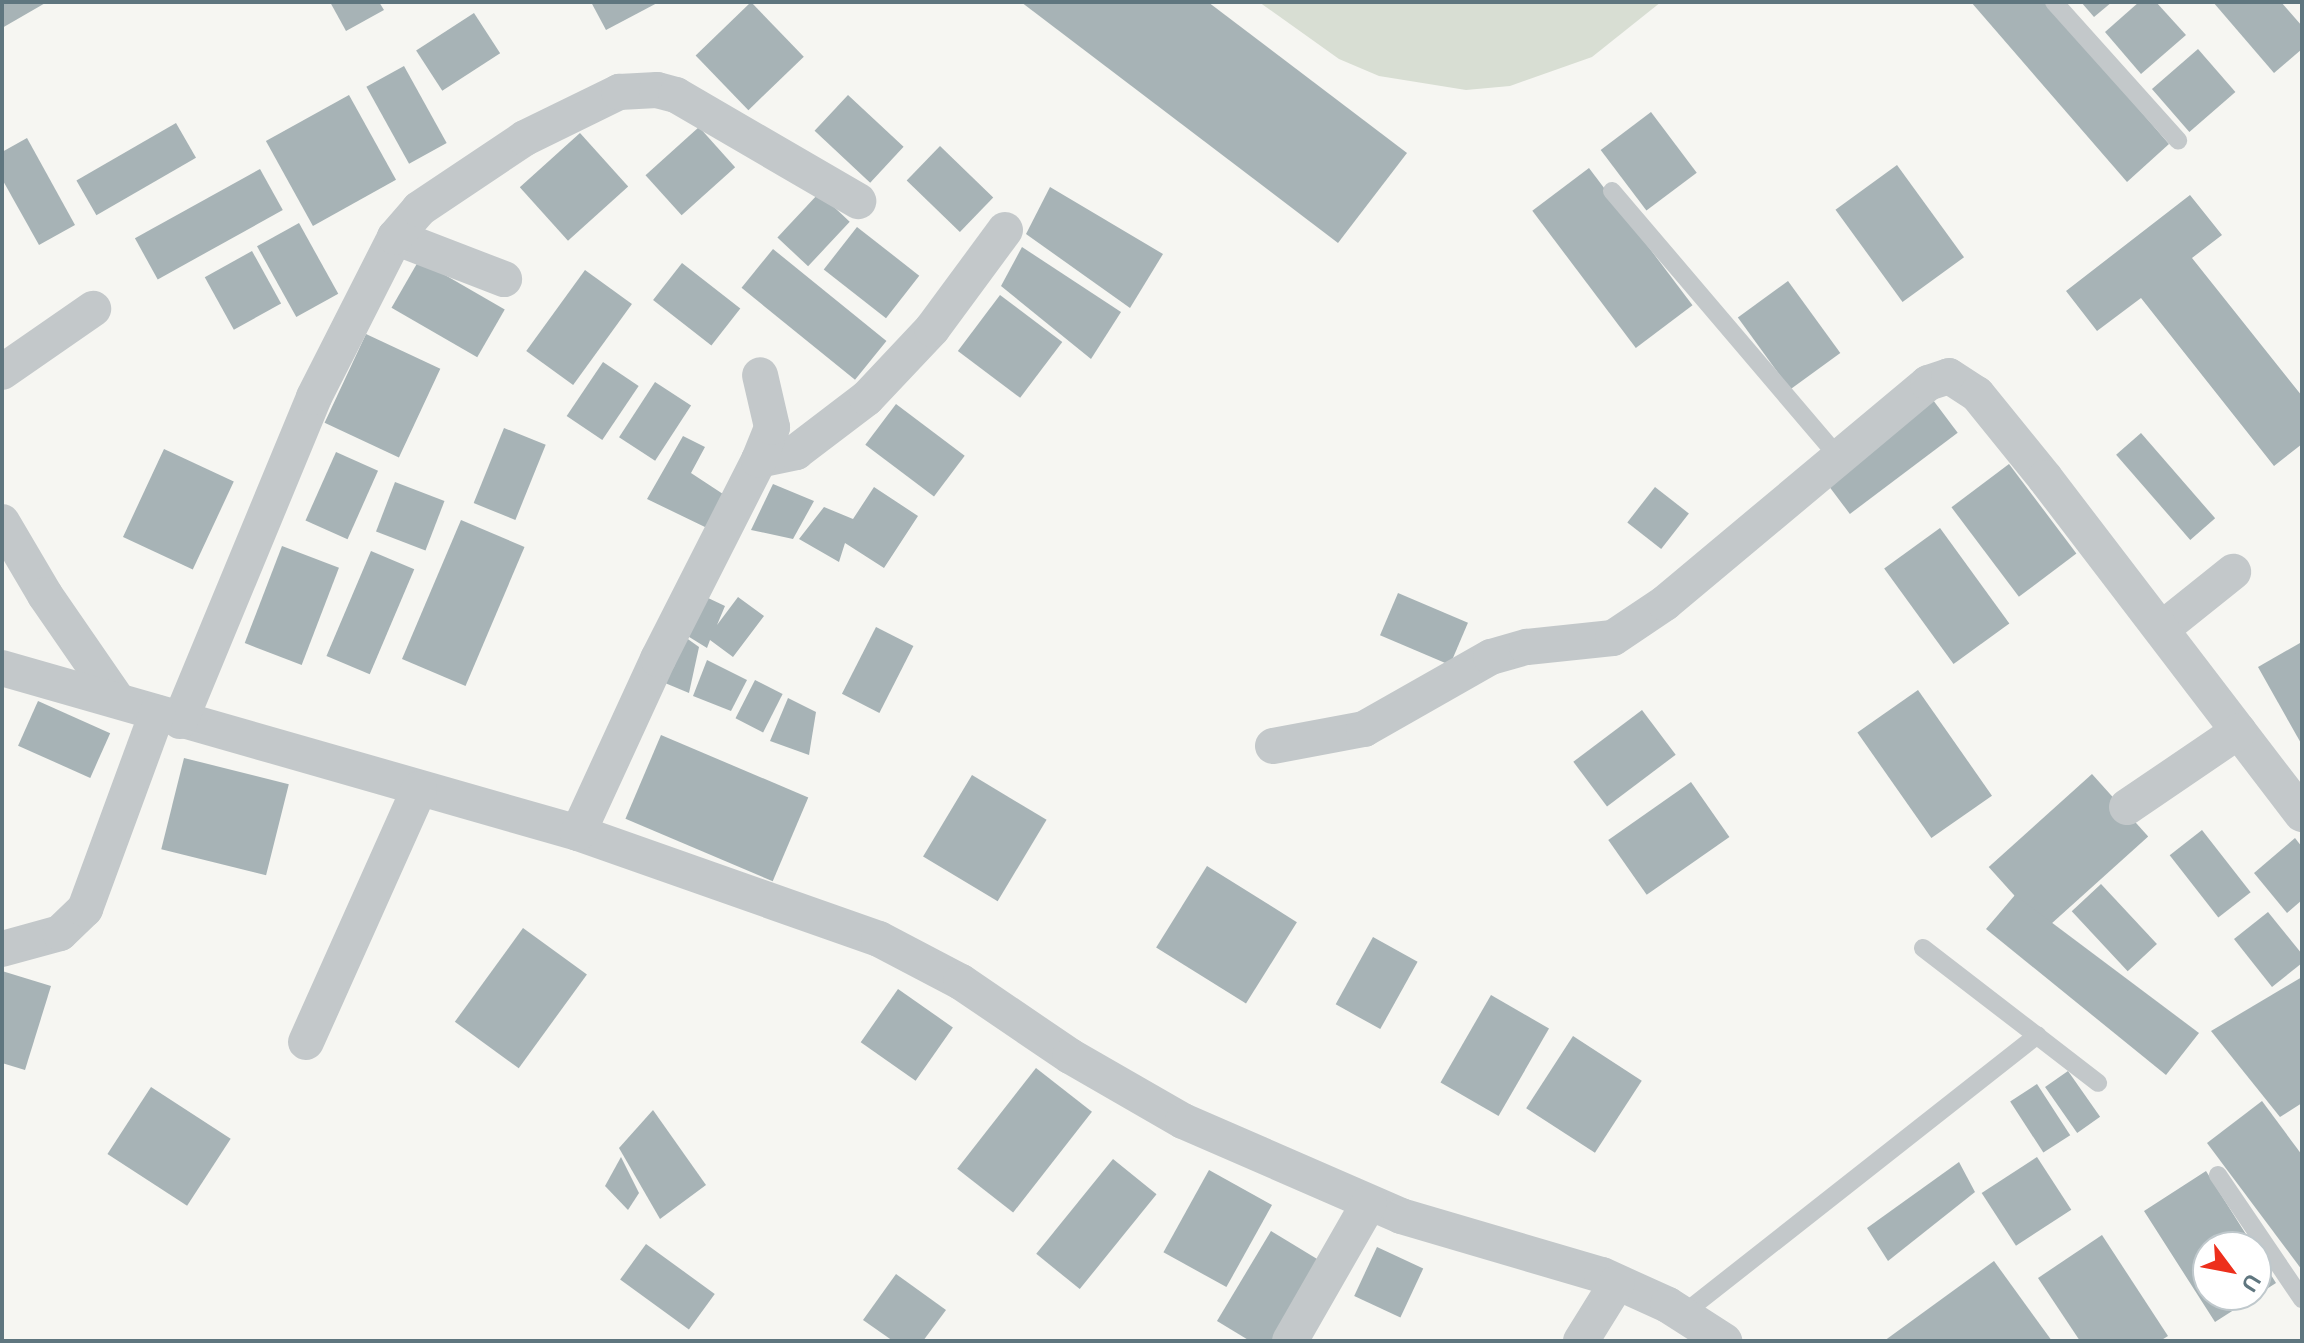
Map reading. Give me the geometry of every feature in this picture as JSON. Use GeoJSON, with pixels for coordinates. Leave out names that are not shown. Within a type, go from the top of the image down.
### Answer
{"type":"FeatureCollection","features":[{"type":"Feature","properties":{"kind":"street"},"geometry":{"type":"LineString","coordinates":[[2,949],[60,933],[85,909],[314,397],[395,237],[419,209],[525,138],[619,92],[657,90],[676,95],[858,201]]}},
{"type":"Feature","properties":{"kind":"street"},"geometry":{"type":"LineString","coordinates":[[759,460],[796,452],[867,398],[932,329],[1005,230]]}},
{"type":"Feature","properties":{"kind":"street"},"geometry":{"type":"LineString","coordinates":[[395,237],[504,279]]}},
{"type":"Feature","properties":{"kind":"street"},"geometry":{"type":"LineString","coordinates":[[2,372],[93,309]]}},
{"type":"Feature","properties":{"kind":"street"},"geometry":{"type":"LineString","coordinates":[[578,833],[658,659],[759,460],[772,427],[760,375]]}},
{"type":"Feature","properties":{"kind":"street"},"geometry":{"type":"LineString","coordinates":[[1273,746],[1364,729],[1491,657],[1527,647],[1613,638],[1665,603],[1928,383],[1949,376],[1977,394],[2163,628],[2302,814]]}},
{"type":"Feature","properties":{"kind":"street"},"geometry":{"type":"LineString","coordinates":[[2,522],[45,595],[116,698]]}},
{"type":"Feature","properties":{"kind":"street"},"geometry":{"type":"LineString","coordinates":[[2163,628],[2233,572]]}},
{"type":"Feature","properties":{"kind":"street"},"geometry":{"type":"LineString","coordinates":[[2,668],[116,698],[169,717],[293,748],[419,789],[578,833],[879,939],[961,982],[1070,1056],[1183,1121],[1369,1203],[1617,1283],[1683,1314],[1724,1341]]}},
{"type":"Feature","properties":{"kind":"street"},"geometry":{"type":"LineString","coordinates":[[2127,807],[2239,731]]}},
{"type":"Feature","properties":{"kind":"street"},"geometry":{"type":"LineString","coordinates":[[306,1042],[419,789]]}},
{"type":"Feature","properties":{"kind":"street"},"geometry":{"type":"LineString","coordinates":[[1290,1341],[1369,1203]]}},
{"type":"Feature","properties":{"kind":"street"},"geometry":{"type":"LineString","coordinates":[[1581,1341],[1617,1283]]}},
{"type":"Feature","properties":{"kind":"lane"},"geometry":{"type":"LineString","coordinates":[[2054,2],[2178,140]]}},
{"type":"Feature","properties":{"kind":"lane"},"geometry":{"type":"LineString","coordinates":[[1612,191],[1838,457]]}},
{"type":"Feature","properties":{"kind":"lane"},"geometry":{"type":"LineString","coordinates":[[1923,948],[2098,1083]]}},
{"type":"Feature","properties":{"kind":"lane"},"geometry":{"type":"LineString","coordinates":[[1683,1314],[2037,1035]]}},
{"type":"Feature","properties":{"kind":"lane"},"geometry":{"type":"LineString","coordinates":[[2218,1175],[2302,1299]]}},
{"type":"Feature","properties":{"kind":"shaded area"},"geometry":{"type":"Polygon","coordinates":[[[1259,2],[1661,2],[1592,57],[1510,86],[1466,90],[1379,76],[1339,59],[1259,2]]]}},
{"type":"Feature","properties":{"kind":"building"},"geometry":{"type":"Polygon","coordinates":[[[2,2],[47,2],[2,28],[2,2]]]}},
{"type":"Feature","properties":{"kind":"building"},"geometry":{"type":"Polygon","coordinates":[[[330,2],[379,2],[384,10],[346,31],[330,2]]]}},
{"type":"Feature","properties":{"kind":"building"},"geometry":{"type":"Polygon","coordinates":[[[591,2],[659,2],[606,30],[591,2]]]}},
{"type":"Feature","properties":{"kind":"building"},"geometry":{"type":"Polygon","coordinates":[[[751,2],[804,57],[748,110],[696,55],[751,2]]]}},
{"type":"Feature","properties":{"kind":"building"},"geometry":{"type":"Polygon","coordinates":[[[1021,2],[1208,2],[1407,153],[1338,243],[1021,2]]]}},
{"type":"Feature","properties":{"kind":"building"},"geometry":{"type":"Polygon","coordinates":[[[1971,2],[2046,2],[2169,144],[2127,182],[1971,2]]]}},
{"type":"Feature","properties":{"kind":"building"},"geometry":{"type":"Polygon","coordinates":[[[2081,2],[2112,2],[2094,17],[2081,2]]]}},
{"type":"Feature","properties":{"kind":"building"},"geometry":{"type":"Polygon","coordinates":[[[2139,2],[2156,2],[2186,35],[2141,74],[2105,32],[2139,2]]]}},
{"type":"Feature","properties":{"kind":"building"},"geometry":{"type":"Polygon","coordinates":[[[2213,2],[2281,2],[2302,26],[2302,49],[2274,73],[2213,2]]]}},
{"type":"Feature","properties":{"kind":"building"},"geometry":{"type":"Polygon","coordinates":[[[474,13],[500,53],[442,91],[416,51],[474,13]]]}},
{"type":"Feature","properties":{"kind":"building"},"geometry":{"type":"Polygon","coordinates":[[[2198,49],[2235,92],[2189,132],[2152,89],[2198,49]]]}},
{"type":"Feature","properties":{"kind":"building"},"geometry":{"type":"Polygon","coordinates":[[[404,66],[447,143],[409,164],[366,87],[404,66]]]}},
{"type":"Feature","properties":{"kind":"building"},"geometry":{"type":"Polygon","coordinates":[[[349,95],[396,180],[313,226],[266,141],[349,95]]]}},
{"type":"Feature","properties":{"kind":"building"},"geometry":{"type":"Polygon","coordinates":[[[848,95],[904,147],[870,183],[815,131],[848,95]]]}},
{"type":"Feature","properties":{"kind":"building"},"geometry":{"type":"Polygon","coordinates":[[[1651,112],[1697,173],[1646,211],[1601,150],[1651,112]]]}},
{"type":"Feature","properties":{"kind":"building"},"geometry":{"type":"Polygon","coordinates":[[[176,123],[196,158],[96,215],[76,180],[176,123]]]}},
{"type":"Feature","properties":{"kind":"building"},"geometry":{"type":"Polygon","coordinates":[[[699,127],[735,167],[682,215],[645,175],[699,127]]]}},
{"type":"Feature","properties":{"kind":"building"},"geometry":{"type":"Polygon","coordinates":[[[580,133],[628,187],[568,241],[520,187],[580,133]]]}},
{"type":"Feature","properties":{"kind":"building"},"geometry":{"type":"Polygon","coordinates":[[[27,138],[75,225],[39,245],[2,179],[2,152],[27,138]]]}},
{"type":"Feature","properties":{"kind":"building"},"geometry":{"type":"Polygon","coordinates":[[[940,146],[993,197],[960,232],[907,181],[940,146]]]}},
{"type":"Feature","properties":{"kind":"building"},"geometry":{"type":"Polygon","coordinates":[[[1897,165],[1964,257],[1903,302],[1836,210],[1897,165]]]}},
{"type":"Feature","properties":{"kind":"building"},"geometry":{"type":"Polygon","coordinates":[[[1589,168],[1693,305],[1636,348],[1532,211],[1589,168]]]}},
{"type":"Feature","properties":{"kind":"building"},"geometry":{"type":"Polygon","coordinates":[[[260,169],[283,210],[158,279],[135,238],[260,169]]]}},
{"type":"Feature","properties":{"kind":"building"},"geometry":{"type":"Polygon","coordinates":[[[1050,187],[1163,254],[1130,308],[1026,234],[1050,187]]]}},
{"type":"Feature","properties":{"kind":"building"},"geometry":{"type":"Polygon","coordinates":[[[819,193],[850,222],[808,266],[777,238],[819,193]]]}},
{"type":"Feature","properties":{"kind":"building"},"geometry":{"type":"Polygon","coordinates":[[[2190,195],[2222,235],[2192,258],[2302,396],[2302,444],[2274,466],[2141,298],[2097,331],[2066,291],[2190,195]]]}},
{"type":"Feature","properties":{"kind":"building"},"geometry":{"type":"Polygon","coordinates":[[[299,223],[338,294],[296,317],[257,246],[299,223]]]}},
{"type":"Feature","properties":{"kind":"building"},"geometry":{"type":"Polygon","coordinates":[[[857,227],[919,276],[886,318],[824,270],[857,227]]]}},
{"type":"Feature","properties":{"kind":"building"},"geometry":{"type":"Polygon","coordinates":[[[1022,247],[1121,312],[1091,359],[1001,286],[1022,247]]]}},
{"type":"Feature","properties":{"kind":"building"},"geometry":{"type":"Polygon","coordinates":[[[773,249],[886,341],[855,380],[742,288],[773,249]]]}},
{"type":"Feature","properties":{"kind":"building"},"geometry":{"type":"Polygon","coordinates":[[[252,251],[281,303],[234,330],[205,277],[252,251]]]}},
{"type":"Feature","properties":{"kind":"building"},"geometry":{"type":"Polygon","coordinates":[[[419,260],[505,310],[477,357],[392,308],[419,260]]]}},
{"type":"Feature","properties":{"kind":"building"},"geometry":{"type":"Polygon","coordinates":[[[682,263],[740,309],[711,346],[653,300],[682,263]]]}},
{"type":"Feature","properties":{"kind":"building"},"geometry":{"type":"Polygon","coordinates":[[[585,270],[632,304],[573,385],[526,351],[585,270]]]}},
{"type":"Feature","properties":{"kind":"building"},"geometry":{"type":"Polygon","coordinates":[[[1788,281],[1840,353],[1790,389],[1738,317],[1788,281]]]}},
{"type":"Feature","properties":{"kind":"building"},"geometry":{"type":"Polygon","coordinates":[[[1000,295],[1062,342],[1020,398],[958,351],[1000,295]]]}},
{"type":"Feature","properties":{"kind":"building"},"geometry":{"type":"Polygon","coordinates":[[[366,334],[440,369],[399,457],[325,423],[366,334]]]}},
{"type":"Feature","properties":{"kind":"building"},"geometry":{"type":"Polygon","coordinates":[[[603,362],[639,386],[602,440],[567,416],[603,362]]]}},
{"type":"Feature","properties":{"kind":"building"},"geometry":{"type":"Polygon","coordinates":[[[655,382],[691,405],[655,461],[619,437],[655,382]]]}},
{"type":"Feature","properties":{"kind":"building"},"geometry":{"type":"Polygon","coordinates":[[[1930,396],[1958,433],[1850,514],[1822,477],[1930,396]]]}},
{"type":"Feature","properties":{"kind":"building"},"geometry":{"type":"Polygon","coordinates":[[[896,404],[965,456],[934,496],[865,445],[896,404]]]}},
{"type":"Feature","properties":{"kind":"building"},"geometry":{"type":"Polygon","coordinates":[[[504,428],[546,445],[515,520],[474,503],[504,428]]]}},
{"type":"Feature","properties":{"kind":"building"},"geometry":{"type":"Polygon","coordinates":[[[2141,433],[2215,518],[2190,540],[2116,455],[2141,433]]]}},
{"type":"Feature","properties":{"kind":"building"},"geometry":{"type":"Polygon","coordinates":[[[683,436],[705,447],[691,473],[726,496],[707,528],[647,499],[683,436]]]}},
{"type":"Feature","properties":{"kind":"building"},"geometry":{"type":"Polygon","coordinates":[[[164,449],[234,482],[193,569],[123,537],[164,449]]]}},
{"type":"Feature","properties":{"kind":"building"},"geometry":{"type":"Polygon","coordinates":[[[336,452],[378,471],[348,539],[305,521],[336,452]]]}},
{"type":"Feature","properties":{"kind":"building"},"geometry":{"type":"Polygon","coordinates":[[[2009,464],[2076,553],[2019,597],[1951,507],[2009,464]]]}},
{"type":"Feature","properties":{"kind":"building"},"geometry":{"type":"Polygon","coordinates":[[[395,482],[444,501],[425,550],[376,531],[395,482]]]}},
{"type":"Feature","properties":{"kind":"building"},"geometry":{"type":"Polygon","coordinates":[[[773,484],[814,501],[793,539],[751,530],[773,484]]]}},
{"type":"Feature","properties":{"kind":"building"},"geometry":{"type":"Polygon","coordinates":[[[874,487],[918,516],[884,568],[845,543],[839,562],[799,539],[824,507],[853,519],[874,487]]]}},
{"type":"Feature","properties":{"kind":"building"},"geometry":{"type":"Polygon","coordinates":[[[1655,487],[1689,513],[1661,549],[1627,522],[1655,487]]]}},
{"type":"Feature","properties":{"kind":"building"},"geometry":{"type":"Polygon","coordinates":[[[461,520],[525,547],[466,686],[402,659],[461,520]]]}},
{"type":"Feature","properties":{"kind":"building"},"geometry":{"type":"Polygon","coordinates":[[[1940,528],[2009,623],[1954,664],[1884,569],[1940,528]]]}},
{"type":"Feature","properties":{"kind":"building"},"geometry":{"type":"Polygon","coordinates":[[[282,546],[339,568],[302,665],[245,643],[282,546]]]}},
{"type":"Feature","properties":{"kind":"building"},"geometry":{"type":"Polygon","coordinates":[[[371,551],[414,569],[370,674],[326,656],[371,551]]]}},
{"type":"Feature","properties":{"kind":"building"},"geometry":{"type":"Polygon","coordinates":[[[1398,593],[1468,623],[1450,665],[1380,635],[1398,593]]]}},
{"type":"Feature","properties":{"kind":"building"},"geometry":{"type":"Polygon","coordinates":[[[706,597],[725,606],[717,625],[738,597],[764,616],[733,657],[710,640],[707,648],[686,635],[706,597]]]}},
{"type":"Feature","properties":{"kind":"building"},"geometry":{"type":"Polygon","coordinates":[[[876,627],[913,646],[879,713],[842,694],[876,627]]]}},
{"type":"Feature","properties":{"kind":"building"},"geometry":{"type":"Polygon","coordinates":[[[685,637],[699,647],[689,693],[665,683],[685,637]]]}},
{"type":"Feature","properties":{"kind":"building"},"geometry":{"type":"Polygon","coordinates":[[[2300,643],[2302,646],[2302,745],[2258,667],[2300,643]]]}},
{"type":"Feature","properties":{"kind":"building"},"geometry":{"type":"Polygon","coordinates":[[[707,660],[747,680],[731,711],[693,696],[707,660]]]}},
{"type":"Feature","properties":{"kind":"building"},"geometry":{"type":"Polygon","coordinates":[[[755,680],[783,694],[763,732],[735,718],[755,680]]]}},
{"type":"Feature","properties":{"kind":"building"},"geometry":{"type":"Polygon","coordinates":[[[1918,690],[1992,796],[1931,838],[1857,732],[1918,690]]]}},
{"type":"Feature","properties":{"kind":"building"},"geometry":{"type":"Polygon","coordinates":[[[788,698],[816,712],[809,755],[770,741],[788,698]]]}},
{"type":"Feature","properties":{"kind":"building"},"geometry":{"type":"Polygon","coordinates":[[[38,701],[110,733],[90,778],[18,746],[38,701]]]}},
{"type":"Feature","properties":{"kind":"building"},"geometry":{"type":"Polygon","coordinates":[[[1642,710],[1676,755],[1607,806],[1573,762],[1642,710]]]}},
{"type":"Feature","properties":{"kind":"building"},"geometry":{"type":"Polygon","coordinates":[[[661,735],[808,798],[773,881],[625,819],[661,735]]]}},
{"type":"Feature","properties":{"kind":"building"},"geometry":{"type":"Polygon","coordinates":[[[184,758],[289,784],[266,875],[161,849],[184,758]]]}},
{"type":"Feature","properties":{"kind":"building"},"geometry":{"type":"Polygon","coordinates":[[[2092,774],[2148,836],[2045,929],[1989,867],[2092,774]]]}},
{"type":"Feature","properties":{"kind":"building"},"geometry":{"type":"Polygon","coordinates":[[[972,775],[1047,820],[998,901],[923,856],[972,775]]]}},
{"type":"Feature","properties":{"kind":"building"},"geometry":{"type":"Polygon","coordinates":[[[1691,782],[1729,837],[1647,895],[1608,840],[1691,782]]]}},
{"type":"Feature","properties":{"kind":"building"},"geometry":{"type":"Polygon","coordinates":[[[2202,830],[2251,892],[2218,917],[2170,855],[2202,830]]]}},
{"type":"Feature","properties":{"kind":"building"},"geometry":{"type":"Polygon","coordinates":[[[2295,838],[2302,847],[2302,900],[2287,913],[2254,873],[2295,838]]]}},
{"type":"Feature","properties":{"kind":"building"},"geometry":{"type":"Polygon","coordinates":[[[1207,866],[1297,922],[1246,1004],[1156,947],[1207,866]]]}},
{"type":"Feature","properties":{"kind":"building"},"geometry":{"type":"Polygon","coordinates":[[[2101,884],[2157,944],[2128,971],[2072,911],[2101,884]]]}},
{"type":"Feature","properties":{"kind":"building"},"geometry":{"type":"Polygon","coordinates":[[[2015,895],[2199,1033],[2166,1075],[1986,929],[2015,895]]]}},
{"type":"Feature","properties":{"kind":"building"},"geometry":{"type":"Polygon","coordinates":[[[2268,912],[2302,954],[2302,963],[2272,987],[2234,939],[2268,912]]]}},
{"type":"Feature","properties":{"kind":"building"},"geometry":{"type":"Polygon","coordinates":[[[523,928],[587,974],[519,1068],[455,1022],[523,928]]]}},
{"type":"Feature","properties":{"kind":"building"},"geometry":{"type":"Polygon","coordinates":[[[1373,937],[1418,962],[1380,1029],[1336,1004],[1373,937]]]}},
{"type":"Feature","properties":{"kind":"building"},"geometry":{"type":"Polygon","coordinates":[[[2,971],[51,986],[25,1070],[2,1063],[2,971]]]}},
{"type":"Feature","properties":{"kind":"building"},"geometry":{"type":"Polygon","coordinates":[[[2302,977],[2302,1103],[2280,1117],[2211,1031],[2302,977]]]}},
{"type":"Feature","properties":{"kind":"building"},"geometry":{"type":"Polygon","coordinates":[[[898,989],[953,1027],[916,1081],[861,1042],[898,989]]]}},
{"type":"Feature","properties":{"kind":"building"},"geometry":{"type":"Polygon","coordinates":[[[1491,995],[1549,1028],[1499,1116],[1440,1082],[1491,995]]]}},
{"type":"Feature","properties":{"kind":"building"},"geometry":{"type":"Polygon","coordinates":[[[1573,1036],[1642,1081],[1595,1153],[1526,1108],[1573,1036]]]}},
{"type":"Feature","properties":{"kind":"building"},"geometry":{"type":"Polygon","coordinates":[[[1036,1068],[1092,1112],[1013,1213],[957,1169],[1036,1068]]]}},
{"type":"Feature","properties":{"kind":"building"},"geometry":{"type":"Polygon","coordinates":[[[2068,1071],[2100,1117],[2077,1133],[2045,1087],[2068,1071]]]}},
{"type":"Feature","properties":{"kind":"building"},"geometry":{"type":"Polygon","coordinates":[[[2037,1084],[2070,1135],[2043,1153],[2010,1101],[2037,1084]]]}},
{"type":"Feature","properties":{"kind":"building"},"geometry":{"type":"Polygon","coordinates":[[[151,1087],[231,1139],[187,1206],[107,1154],[151,1087]]]}},
{"type":"Feature","properties":{"kind":"building"},"geometry":{"type":"Polygon","coordinates":[[[2262,1101],[2302,1155],[2302,1270],[2207,1143],[2262,1101]]]}},
{"type":"Feature","properties":{"kind":"building"},"geometry":{"type":"Polygon","coordinates":[[[653,1110],[706,1185],[660,1219],[619,1148],[653,1110]]]}},
{"type":"Feature","properties":{"kind":"building"},"geometry":{"type":"Polygon","coordinates":[[[621,1157],[639,1193],[628,1210],[605,1186],[621,1157]]]}},
{"type":"Feature","properties":{"kind":"building"},"geometry":{"type":"Polygon","coordinates":[[[2037,1157],[2071,1210],[2016,1246],[1982,1193],[2037,1157]]]}},
{"type":"Feature","properties":{"kind":"building"},"geometry":{"type":"Polygon","coordinates":[[[1113,1159],[1157,1194],[1080,1289],[1036,1254],[1113,1159]]]}},
{"type":"Feature","properties":{"kind":"building"},"geometry":{"type":"Polygon","coordinates":[[[1959,1162],[1975,1192],[1888,1261],[1867,1228],[1959,1162]]]}},
{"type":"Feature","properties":{"kind":"building"},"geometry":{"type":"Polygon","coordinates":[[[1209,1170],[1272,1205],[1226,1287],[1163,1252],[1209,1170]]]}},
{"type":"Feature","properties":{"kind":"building"},"geometry":{"type":"Polygon","coordinates":[[[2206,1171],[2244,1231],[2192,1231],[2192,1286],[2144,1211],[2206,1171]]]}},
{"type":"Feature","properties":{"kind":"building"},"geometry":{"type":"Polygon","coordinates":[[[1271,1231],[1327,1265],[1282,1341],[1250,1341],[1217,1321],[1271,1231]]]}},
{"type":"Feature","properties":{"kind":"building"},"geometry":{"type":"Polygon","coordinates":[[[2102,1235],[2168,1336],[2160,1341],[2080,1341],[2038,1278],[2102,1235]]]}},
{"type":"Feature","properties":{"kind":"building"},"geometry":{"type":"Polygon","coordinates":[[[646,1244],[715,1294],[689,1330],[620,1280],[646,1244]]]}},
{"type":"Feature","properties":{"kind":"building"},"geometry":{"type":"Polygon","coordinates":[[[1377,1247],[1423,1269],[1400,1317],[1354,1296],[1377,1247]]]}},
{"type":"Feature","properties":{"kind":"building"},"geometry":{"type":"Polygon","coordinates":[[[1994,1261],[2052,1341],[1884,1341],[1994,1261]]]}},
{"type":"Feature","properties":{"kind":"building"},"geometry":{"type":"Polygon","coordinates":[[[896,1274],[946,1310],[923,1341],[893,1341],[863,1320],[896,1274]]]}},
{"type":"Feature","properties":{"kind":"building"},"geometry":{"type":"Polygon","coordinates":[[[2208,1311],[2232,1311],[2215,1322],[2208,1311]]]}}]}
